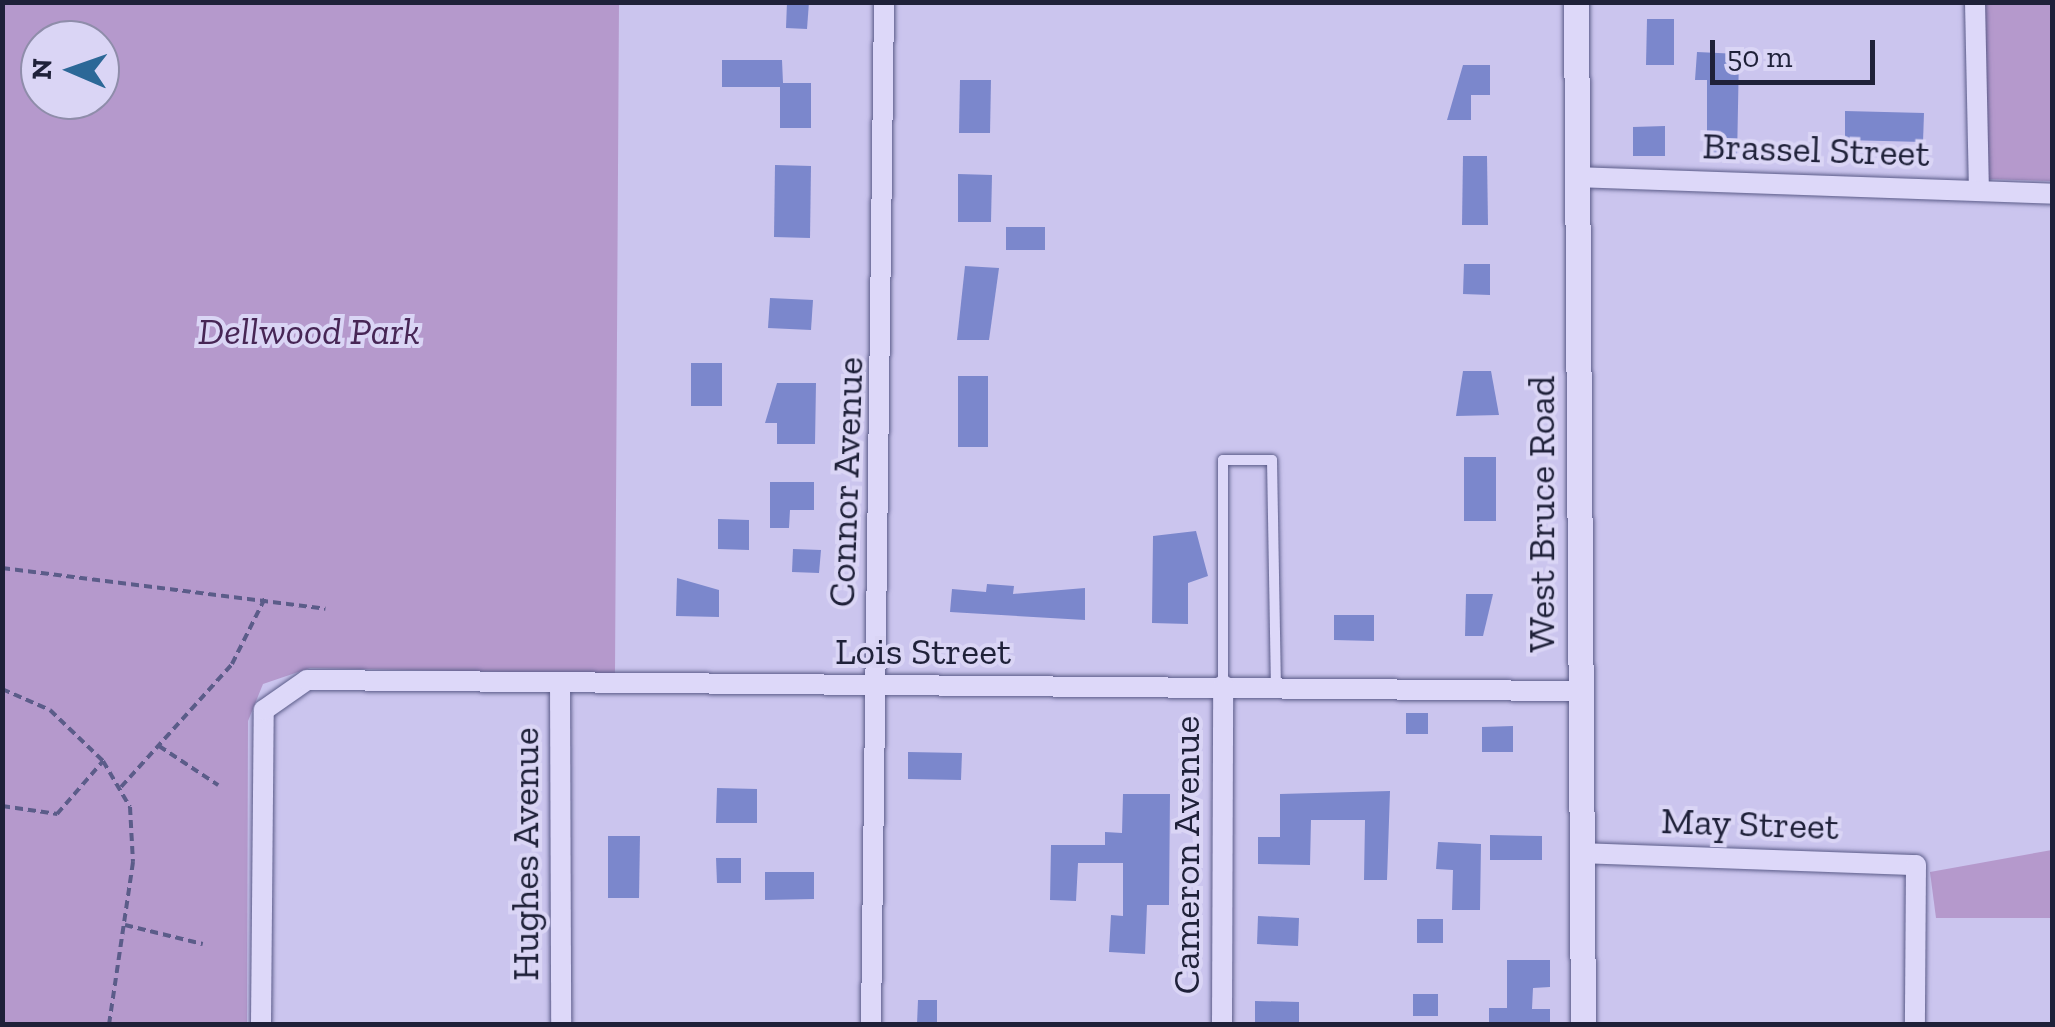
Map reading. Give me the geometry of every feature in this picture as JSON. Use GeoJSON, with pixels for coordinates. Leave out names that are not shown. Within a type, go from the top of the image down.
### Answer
{"type":"FeatureCollection","features":[{"type":"Feature","properties":{"kind":"street","name":"Connor Avenue"},"geometry":{"type":"LineString","coordinates":[[871,1024],[874,688],[884,478],[884,2]]}},
{"type":"Feature","properties":{"kind":"street","name":"West Bruce Road"},"geometry":{"type":"LineString","coordinates":[[1576,2],[1583,1024]]}},
{"type":"Feature","properties":{"kind":"street"},"geometry":{"type":"LineString","coordinates":[[1975,2],[1979,190]]}},
{"type":"Feature","properties":{"kind":"street","name":"Brassel Street"},"geometry":{"type":"LineString","coordinates":[[1577,177],[2052,194]]}},
{"type":"Feature","properties":{"kind":"street","name":"Lois Street"},"geometry":{"type":"LineString","coordinates":[[261,1024],[262,729],[271,698],[323,678],[874,688],[1223,685],[1580,691]]}},
{"type":"Feature","properties":{"kind":"street","name":"Hughes Avenue"},"geometry":{"type":"LineString","coordinates":[[560,683],[561,1024]]}},
{"type":"Feature","properties":{"kind":"street","name":"Cameron Avenue"},"geometry":{"type":"LineString","coordinates":[[1222,1024],[1223,685]]}},
{"type":"Feature","properties":{"kind":"street","name":"May Street"},"geometry":{"type":"LineString","coordinates":[[1582,853],[1916,865],[1915,1024]]}},
{"type":"Feature","properties":{"kind":"lane"},"geometry":{"type":"LineString","coordinates":[[1223,685],[1223,460],[1272,460],[1276,686]]}},
{"type":"Feature","properties":{"kind":"path"},"geometry":{"type":"LineString","coordinates":[[2,568],[266,596],[325,609]]}},
{"type":"Feature","properties":{"kind":"path"},"geometry":{"type":"LineString","coordinates":[[120,787],[232,664],[266,596]]}},
{"type":"Feature","properties":{"kind":"path"},"geometry":{"type":"LineString","coordinates":[[2,690],[50,710],[102,761],[120,787],[134,833],[125,925],[109,1024]]}},
{"type":"Feature","properties":{"kind":"path"},"geometry":{"type":"LineString","coordinates":[[159,746],[218,785]]}},
{"type":"Feature","properties":{"kind":"path"},"geometry":{"type":"LineString","coordinates":[[2,806],[58,814],[102,761]]}},
{"type":"Feature","properties":{"kind":"path"},"geometry":{"type":"LineString","coordinates":[[125,925],[203,944]]}},
{"type":"Feature","properties":{"kind":"green space","name":"Dellwood Park"},"geometry":{"type":"Polygon","coordinates":[[[2,3],[619,3],[615,674],[310,668],[263,684],[248,721],[247,1024],[3,1024],[2,3]]]}},
{"type":"Feature","properties":{"kind":"green space"},"geometry":{"type":"Polygon","coordinates":[[[1984,3],[2052,3],[2052,181],[1985,179],[1984,3]]]}},
{"type":"Feature","properties":{"kind":"green space"},"geometry":{"type":"Polygon","coordinates":[[[2052,850],[2052,918],[1936,918],[1930,872],[2052,850]]]}},
{"type":"Feature","properties":{"kind":"building"},"geometry":{"type":"Polygon","coordinates":[[[787,2],[809,2],[807,29],[786,28],[787,2]]]}},
{"type":"Feature","properties":{"kind":"building"},"geometry":{"type":"Polygon","coordinates":[[[1647,19],[1674,19],[1674,65],[1646,65],[1647,19]]]}},
{"type":"Feature","properties":{"kind":"building"},"geometry":{"type":"Polygon","coordinates":[[[1697,52],[1739,54],[1737,160],[1707,160],[1707,80],[1695,80],[1697,52]]]}},
{"type":"Feature","properties":{"kind":"building"},"geometry":{"type":"Polygon","coordinates":[[[722,60],[782,60],[783,83],[811,83],[811,128],[780,128],[780,87],[722,87],[722,60]]]}},
{"type":"Feature","properties":{"kind":"building"},"geometry":{"type":"Polygon","coordinates":[[[1463,65],[1490,65],[1490,95],[1471,95],[1471,120],[1447,120],[1463,65]]]}},
{"type":"Feature","properties":{"kind":"building"},"geometry":{"type":"Polygon","coordinates":[[[960,80],[991,80],[990,133],[959,133],[960,80]]]}},
{"type":"Feature","properties":{"kind":"building"},"geometry":{"type":"Polygon","coordinates":[[[1845,111],[1924,113],[1923,142],[1845,140],[1845,111]]]}},
{"type":"Feature","properties":{"kind":"building"},"geometry":{"type":"Polygon","coordinates":[[[1665,126],[1665,156],[1633,156],[1633,127],[1665,126]]]}},
{"type":"Feature","properties":{"kind":"building"},"geometry":{"type":"Polygon","coordinates":[[[1463,156],[1487,156],[1488,225],[1462,225],[1463,156]]]}},
{"type":"Feature","properties":{"kind":"building"},"geometry":{"type":"Polygon","coordinates":[[[775,165],[811,166],[810,238],[774,237],[775,165]]]}},
{"type":"Feature","properties":{"kind":"building"},"geometry":{"type":"Polygon","coordinates":[[[958,174],[992,175],[991,222],[958,222],[958,174]]]}},
{"type":"Feature","properties":{"kind":"building"},"geometry":{"type":"Polygon","coordinates":[[[1006,227],[1045,227],[1045,250],[1006,250],[1006,227]]]}},
{"type":"Feature","properties":{"kind":"building"},"geometry":{"type":"Polygon","coordinates":[[[1464,264],[1490,264],[1490,295],[1463,294],[1464,264]]]}},
{"type":"Feature","properties":{"kind":"building"},"geometry":{"type":"Polygon","coordinates":[[[965,266],[999,268],[989,340],[957,340],[965,266]]]}},
{"type":"Feature","properties":{"kind":"building"},"geometry":{"type":"Polygon","coordinates":[[[770,298],[813,300],[811,330],[768,328],[770,298]]]}},
{"type":"Feature","properties":{"kind":"building"},"geometry":{"type":"Polygon","coordinates":[[[691,363],[722,363],[722,406],[691,406],[691,363]]]}},
{"type":"Feature","properties":{"kind":"building"},"geometry":{"type":"Polygon","coordinates":[[[1463,371],[1491,371],[1499,415],[1456,416],[1463,371]]]}},
{"type":"Feature","properties":{"kind":"building"},"geometry":{"type":"Polygon","coordinates":[[[958,376],[988,376],[988,447],[958,447],[958,376]]]}},
{"type":"Feature","properties":{"kind":"building"},"geometry":{"type":"Polygon","coordinates":[[[777,383],[816,383],[815,444],[777,444],[777,423],[765,423],[777,383]]]}},
{"type":"Feature","properties":{"kind":"building"},"geometry":{"type":"Polygon","coordinates":[[[1464,457],[1496,457],[1496,521],[1464,521],[1464,457]]]}},
{"type":"Feature","properties":{"kind":"building"},"geometry":{"type":"Polygon","coordinates":[[[770,482],[814,482],[814,510],[790,510],[789,528],[770,528],[770,482]]]}},
{"type":"Feature","properties":{"kind":"building"},"geometry":{"type":"Polygon","coordinates":[[[718,519],[749,520],[749,550],[718,549],[718,519]]]}},
{"type":"Feature","properties":{"kind":"building"},"geometry":{"type":"Polygon","coordinates":[[[1196,531],[1208,576],[1188,583],[1188,624],[1152,623],[1153,536],[1196,531]]]}},
{"type":"Feature","properties":{"kind":"building"},"geometry":{"type":"Polygon","coordinates":[[[793,549],[821,550],[819,573],[792,572],[793,549]]]}},
{"type":"Feature","properties":{"kind":"building"},"geometry":{"type":"Polygon","coordinates":[[[677,578],[719,590],[719,617],[676,616],[677,578]]]}},
{"type":"Feature","properties":{"kind":"building"},"geometry":{"type":"Polygon","coordinates":[[[987,584],[1014,586],[1013,594],[1085,588],[1085,620],[950,612],[952,589],[986,592],[987,584]]]}},
{"type":"Feature","properties":{"kind":"building"},"geometry":{"type":"Polygon","coordinates":[[[1466,594],[1493,594],[1483,636],[1465,636],[1466,594]]]}},
{"type":"Feature","properties":{"kind":"building"},"geometry":{"type":"Polygon","coordinates":[[[1334,615],[1374,615],[1374,641],[1334,640],[1334,615]]]}},
{"type":"Feature","properties":{"kind":"building"},"geometry":{"type":"Polygon","coordinates":[[[1406,713],[1428,713],[1428,734],[1406,734],[1406,713]]]}},
{"type":"Feature","properties":{"kind":"building"},"geometry":{"type":"Polygon","coordinates":[[[1513,726],[1513,752],[1482,752],[1482,727],[1513,726]]]}},
{"type":"Feature","properties":{"kind":"building"},"geometry":{"type":"Polygon","coordinates":[[[908,752],[962,753],[961,780],[908,779],[908,752]]]}},
{"type":"Feature","properties":{"kind":"building"},"geometry":{"type":"Polygon","coordinates":[[[717,788],[757,789],[757,823],[716,823],[717,788]]]}},
{"type":"Feature","properties":{"kind":"building"},"geometry":{"type":"Polygon","coordinates":[[[1390,791],[1387,880],[1364,880],[1365,820],[1311,820],[1310,865],[1258,864],[1258,837],[1280,837],[1280,794],[1390,791]]]}},
{"type":"Feature","properties":{"kind":"building"},"geometry":{"type":"Polygon","coordinates":[[[1123,794],[1170,794],[1169,905],[1147,905],[1145,954],[1109,952],[1111,915],[1123,916],[1123,863],[1078,863],[1076,901],[1050,900],[1051,845],[1105,845],[1105,832],[1122,833],[1123,794]]]}},
{"type":"Feature","properties":{"kind":"building"},"geometry":{"type":"Polygon","coordinates":[[[1490,835],[1542,836],[1542,860],[1490,860],[1490,835]]]}},
{"type":"Feature","properties":{"kind":"building"},"geometry":{"type":"Polygon","coordinates":[[[608,836],[640,836],[639,898],[608,898],[608,836]]]}},
{"type":"Feature","properties":{"kind":"building"},"geometry":{"type":"Polygon","coordinates":[[[1438,842],[1481,844],[1480,910],[1452,910],[1453,870],[1436,869],[1438,842]]]}},
{"type":"Feature","properties":{"kind":"building"},"geometry":{"type":"Polygon","coordinates":[[[716,858],[741,858],[741,883],[717,883],[716,858]]]}},
{"type":"Feature","properties":{"kind":"building"},"geometry":{"type":"Polygon","coordinates":[[[765,872],[814,872],[814,899],[765,900],[765,872]]]}},
{"type":"Feature","properties":{"kind":"building"},"geometry":{"type":"Polygon","coordinates":[[[1258,916],[1299,918],[1298,946],[1257,944],[1258,916]]]}},
{"type":"Feature","properties":{"kind":"building"},"geometry":{"type":"Polygon","coordinates":[[[1417,919],[1443,919],[1443,943],[1417,943],[1417,919]]]}},
{"type":"Feature","properties":{"kind":"building"},"geometry":{"type":"Polygon","coordinates":[[[1507,960],[1550,960],[1550,987],[1533,988],[1532,1009],[1550,1009],[1550,1024],[1489,1024],[1489,1008],[1507,1008],[1507,960]]]}},
{"type":"Feature","properties":{"kind":"building"},"geometry":{"type":"Polygon","coordinates":[[[1413,994],[1438,994],[1438,1016],[1413,1016],[1413,994]]]}},
{"type":"Feature","properties":{"kind":"building"},"geometry":{"type":"Polygon","coordinates":[[[918,1000],[937,1000],[937,1024],[917,1024],[918,1000]]]}},
{"type":"Feature","properties":{"kind":"building"},"geometry":{"type":"Polygon","coordinates":[[[1255,1001],[1299,1002],[1299,1024],[1255,1024],[1255,1001]]]}}]}
